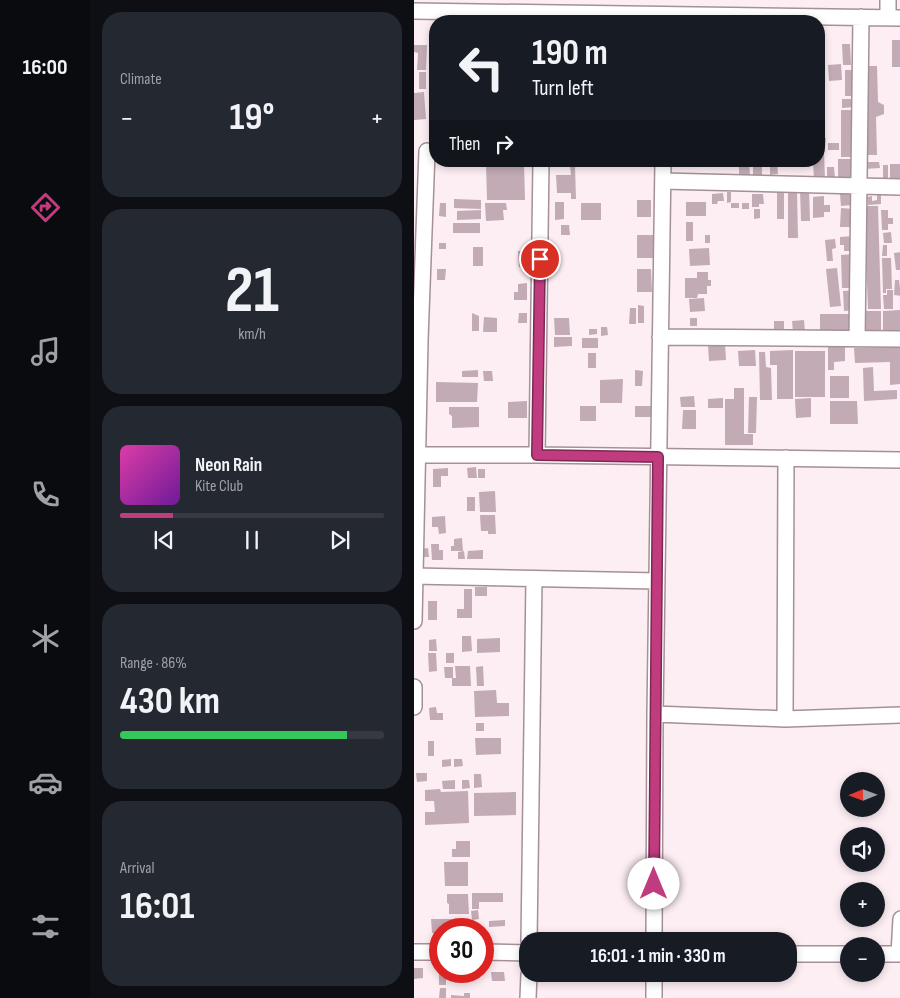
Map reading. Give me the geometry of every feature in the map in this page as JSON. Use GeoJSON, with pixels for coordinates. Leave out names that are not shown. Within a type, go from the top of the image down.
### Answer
{"type":"FeatureCollection","features":[{"type":"Feature","properties":{"kind":"street"},"geometry":{"type":"LineString","coordinates":[[825,16],[894,18],[888,0]]}},
{"type":"Feature","properties":{"kind":"street"},"geometry":{"type":"LineString","coordinates":[[414,11],[500,15]]}},
{"type":"Feature","properties":{"kind":"street"},"geometry":{"type":"LineString","coordinates":[[592,15],[666,12],[783,15]]}},
{"type":"Feature","properties":{"kind":"street"},"geometry":{"type":"LineString","coordinates":[[857,339],[861,17]]}},
{"type":"Feature","properties":{"kind":"street"},"geometry":{"type":"LineString","coordinates":[[414,621],[417,340],[426,151]]}},
{"type":"Feature","properties":{"kind":"street"},"geometry":{"type":"LineString","coordinates":[[537,455],[541,167]]}},
{"type":"Feature","properties":{"kind":"street"},"geometry":{"type":"LineString","coordinates":[[654,932],[658,457],[663,167]]}},
{"type":"Feature","properties":{"kind":"street"},"geometry":{"type":"LineString","coordinates":[[663,181],[900,188]]}},
{"type":"Feature","properties":{"kind":"street"},"geometry":{"type":"LineString","coordinates":[[660,337],[900,339]]}},
{"type":"Feature","properties":{"kind":"street"},"geometry":{"type":"LineString","coordinates":[[416,455],[900,460]]}},
{"type":"Feature","properties":{"kind":"street"},"geometry":{"type":"LineString","coordinates":[[785,719],[786,458]]}},
{"type":"Feature","properties":{"kind":"street"},"geometry":{"type":"LineString","coordinates":[[414,576],[657,581]]}},
{"type":"Feature","properties":{"kind":"street"},"geometry":{"type":"LineString","coordinates":[[529,932],[534,579]]}},
{"type":"Feature","properties":{"kind":"street"},"geometry":{"type":"LineString","coordinates":[[414,687],[414,707]]}},
{"type":"Feature","properties":{"kind":"street"},"geometry":{"type":"LineString","coordinates":[[655,714],[785,719],[900,716]]}},
{"type":"Feature","properties":{"kind":"street"},"geometry":{"type":"LineString","coordinates":[[885,954],[900,954],[900,919]]}},
{"type":"Feature","properties":{"kind":"street"},"geometry":{"type":"LineString","coordinates":[[414,952],[429,952]]}},
{"type":"Feature","properties":{"kind":"street"},"geometry":{"type":"LineString","coordinates":[[494,952],[519,953]]}},
{"type":"Feature","properties":{"kind":"street"},"geometry":{"type":"LineString","coordinates":[[797,954],[840,954]]}},
{"type":"Feature","properties":{"kind":"street"},"geometry":{"type":"LineString","coordinates":[[528,982],[528,998]]}},
{"type":"Feature","properties":{"kind":"street"},"geometry":{"type":"LineString","coordinates":[[654,982],[654,998]]}},
{"type":"Feature","properties":{"kind":"building"},"geometry":{"type":"Polygon","coordinates":[[[892,40],[901,40],[901,67],[892,67],[892,40]]]}},
{"type":"Feature","properties":{"kind":"building"},"geometry":{"type":"Polygon","coordinates":[[[842,44],[850,44],[851,65],[843,65],[842,44]]]}},
{"type":"Feature","properties":{"kind":"building"},"geometry":{"type":"Polygon","coordinates":[[[414,45],[427,45],[426,70],[417,70],[418,53],[414,52],[414,45]]]}},
{"type":"Feature","properties":{"kind":"building"},"geometry":{"type":"Polygon","coordinates":[[[841,64],[842,80],[829,81],[828,65],[841,64]]]}},
{"type":"Feature","properties":{"kind":"building"},"geometry":{"type":"Polygon","coordinates":[[[864,66],[877,66],[878,102],[884,105],[884,114],[876,117],[877,155],[865,155],[864,66]]]}},
{"type":"Feature","properties":{"kind":"building"},"geometry":{"type":"Polygon","coordinates":[[[845,70],[855,70],[855,96],[845,96],[845,70]]]}},
{"type":"Feature","properties":{"kind":"building"},"geometry":{"type":"Polygon","coordinates":[[[419,72],[426,72],[426,89],[419,89],[419,72]]]}},
{"type":"Feature","properties":{"kind":"building"},"geometry":{"type":"Polygon","coordinates":[[[424,92],[426,119],[414,120],[414,93],[424,92]]]}},
{"type":"Feature","properties":{"kind":"building"},"geometry":{"type":"Polygon","coordinates":[[[842,99],[855,99],[855,107],[842,108],[842,99]]]}},
{"type":"Feature","properties":{"kind":"building"},"geometry":{"type":"Polygon","coordinates":[[[841,110],[855,110],[855,157],[841,157],[841,110]]]}},
{"type":"Feature","properties":{"kind":"building"},"geometry":{"type":"Polygon","coordinates":[[[828,143],[839,143],[839,150],[828,150],[828,143]]]}},
{"type":"Feature","properties":{"kind":"building"},"geometry":{"type":"Polygon","coordinates":[[[838,159],[855,159],[856,182],[838,182],[838,159]]]}},
{"type":"Feature","properties":{"kind":"building"},"geometry":{"type":"Polygon","coordinates":[[[864,162],[879,162],[880,168],[864,169],[864,162]]]}},
{"type":"Feature","properties":{"kind":"building"},"geometry":{"type":"Polygon","coordinates":[[[890,164],[901,164],[901,178],[890,178],[890,164]]]}},
{"type":"Feature","properties":{"kind":"building"},"geometry":{"type":"Polygon","coordinates":[[[883,165],[888,165],[888,179],[883,179],[883,165]]]}},
{"type":"Feature","properties":{"kind":"building"},"geometry":{"type":"Polygon","coordinates":[[[486,167],[524,167],[525,200],[487,200],[486,167]]]}},
{"type":"Feature","properties":{"kind":"building"},"geometry":{"type":"Polygon","coordinates":[[[570,167],[575,167],[576,199],[571,199],[571,193],[557,193],[556,175],[571,175],[570,167]]]}},
{"type":"Feature","properties":{"kind":"building"},"geometry":{"type":"Polygon","coordinates":[[[739,167],[749,167],[750,176],[739,176],[739,167]]]}},
{"type":"Feature","properties":{"kind":"building"},"geometry":{"type":"Polygon","coordinates":[[[753,167],[762,167],[762,179],[753,179],[753,167]]]}},
{"type":"Feature","properties":{"kind":"building"},"geometry":{"type":"Polygon","coordinates":[[[770,167],[777,167],[778,174],[770,175],[770,167]]]}},
{"type":"Feature","properties":{"kind":"building"},"geometry":{"type":"Polygon","coordinates":[[[813,167],[825,167],[825,180],[814,181],[813,167]]]}},
{"type":"Feature","properties":{"kind":"building"},"geometry":{"type":"Polygon","coordinates":[[[827,167],[834,167],[835,179],[827,180],[827,167]]]}},
{"type":"Feature","properties":{"kind":"building"},"geometry":{"type":"Polygon","coordinates":[[[881,187],[881,204],[868,205],[867,197],[872,196],[872,201],[877,200],[877,194],[868,195],[868,188],[881,187]]]}},
{"type":"Feature","properties":{"kind":"building"},"geometry":{"type":"Polygon","coordinates":[[[784,189],[784,219],[777,219],[777,190],[784,189]]]}},
{"type":"Feature","properties":{"kind":"building"},"geometry":{"type":"Polygon","coordinates":[[[800,189],[809,189],[810,221],[801,221],[800,189]]]}},
{"type":"Feature","properties":{"kind":"building"},"geometry":{"type":"Polygon","coordinates":[[[788,191],[797,191],[798,238],[788,238],[788,191]]]}},
{"type":"Feature","properties":{"kind":"building"},"geometry":{"type":"Polygon","coordinates":[[[727,192],[731,192],[731,202],[727,203],[727,192]]]}},
{"type":"Feature","properties":{"kind":"building"},"geometry":{"type":"Polygon","coordinates":[[[723,193],[724,201],[712,204],[712,194],[723,193]]]}},
{"type":"Feature","properties":{"kind":"building"},"geometry":{"type":"Polygon","coordinates":[[[752,194],[763,194],[764,204],[759,204],[759,207],[752,207],[752,194]]]}},
{"type":"Feature","properties":{"kind":"building"},"geometry":{"type":"Polygon","coordinates":[[[840,194],[853,194],[854,205],[841,206],[840,194]]]}},
{"type":"Feature","properties":{"kind":"building"},"geometry":{"type":"Polygon","coordinates":[[[824,196],[824,205],[830,205],[830,212],[824,212],[824,217],[813,218],[813,197],[824,196]]]}},
{"type":"Feature","properties":{"kind":"building"},"geometry":{"type":"Polygon","coordinates":[[[454,199],[481,200],[481,209],[454,208],[454,199]]]}},
{"type":"Feature","properties":{"kind":"building"},"geometry":{"type":"Polygon","coordinates":[[[637,200],[651,200],[651,217],[637,217],[637,200]]]}},
{"type":"Feature","properties":{"kind":"building"},"geometry":{"type":"Polygon","coordinates":[[[555,202],[564,202],[564,219],[555,220],[555,202]]]}},
{"type":"Feature","properties":{"kind":"building"},"geometry":{"type":"Polygon","coordinates":[[[686,202],[706,202],[706,216],[686,216],[686,202]]]}},
{"type":"Feature","properties":{"kind":"building"},"geometry":{"type":"Polygon","coordinates":[[[440,203],[446,203],[446,217],[439,216],[440,203]]]}},
{"type":"Feature","properties":{"kind":"building"},"geometry":{"type":"Polygon","coordinates":[[[485,203],[506,203],[507,210],[503,210],[504,220],[486,221],[485,203]]]}},
{"type":"Feature","properties":{"kind":"building"},"geometry":{"type":"Polygon","coordinates":[[[581,203],[601,203],[601,220],[581,220],[581,203]]]}},
{"type":"Feature","properties":{"kind":"building"},"geometry":{"type":"Polygon","coordinates":[[[731,203],[739,203],[739,208],[731,208],[731,203]]]}},
{"type":"Feature","properties":{"kind":"building"},"geometry":{"type":"Polygon","coordinates":[[[742,203],[749,203],[749,209],[742,209],[742,203]]]}},
{"type":"Feature","properties":{"kind":"building"},"geometry":{"type":"Polygon","coordinates":[[[864,206],[878,206],[881,309],[868,309],[864,206]]]}},
{"type":"Feature","properties":{"kind":"building"},"geometry":{"type":"Polygon","coordinates":[[[841,208],[853,209],[852,227],[840,227],[841,208]]]}},
{"type":"Feature","properties":{"kind":"building"},"geometry":{"type":"Polygon","coordinates":[[[754,209],[760,209],[760,218],[754,219],[754,209]]]}},
{"type":"Feature","properties":{"kind":"building"},"geometry":{"type":"Polygon","coordinates":[[[481,210],[481,219],[457,220],[457,211],[481,210]]]}},
{"type":"Feature","properties":{"kind":"building"},"geometry":{"type":"Polygon","coordinates":[[[881,210],[888,210],[888,218],[893,218],[893,224],[888,224],[888,230],[882,230],[881,210]]]}},
{"type":"Feature","properties":{"kind":"building"},"geometry":{"type":"Polygon","coordinates":[[[686,222],[693,222],[693,241],[686,241],[686,222]]]}},
{"type":"Feature","properties":{"kind":"building"},"geometry":{"type":"Polygon","coordinates":[[[453,223],[480,223],[480,233],[453,233],[453,223]]]}},
{"type":"Feature","properties":{"kind":"building"},"geometry":{"type":"Polygon","coordinates":[[[561,225],[569,225],[570,235],[561,235],[561,225]]]}},
{"type":"Feature","properties":{"kind":"building"},"geometry":{"type":"Polygon","coordinates":[[[891,232],[892,243],[884,243],[883,233],[891,232]]]}},
{"type":"Feature","properties":{"kind":"building"},"geometry":{"type":"Polygon","coordinates":[[[637,235],[654,235],[654,258],[637,258],[637,235]]]}},
{"type":"Feature","properties":{"kind":"building"},"geometry":{"type":"Polygon","coordinates":[[[705,235],[710,235],[710,243],[705,243],[705,235]]]}},
{"type":"Feature","properties":{"kind":"building"},"geometry":{"type":"Polygon","coordinates":[[[854,236],[854,251],[844,251],[844,245],[840,245],[840,237],[854,236]]]}},
{"type":"Feature","properties":{"kind":"building"},"geometry":{"type":"Polygon","coordinates":[[[835,239],[836,248],[832,249],[833,261],[827,261],[825,240],[835,239]]]}},
{"type":"Feature","properties":{"kind":"building"},"geometry":{"type":"Polygon","coordinates":[[[439,243],[446,243],[446,249],[439,249],[439,243]]]}},
{"type":"Feature","properties":{"kind":"building"},"geometry":{"type":"Polygon","coordinates":[[[883,245],[887,245],[887,256],[882,256],[883,245]]]}},
{"type":"Feature","properties":{"kind":"building"},"geometry":{"type":"Polygon","coordinates":[[[473,247],[483,247],[483,266],[473,266],[473,247]]]}},
{"type":"Feature","properties":{"kind":"building"},"geometry":{"type":"Polygon","coordinates":[[[709,248],[710,265],[690,266],[689,249],[709,248]]]}},
{"type":"Feature","properties":{"kind":"building"},"geometry":{"type":"Polygon","coordinates":[[[518,251],[529,251],[529,267],[519,267],[518,251]]]}},
{"type":"Feature","properties":{"kind":"building"},"geometry":{"type":"Polygon","coordinates":[[[901,252],[901,270],[896,270],[894,253],[901,252]]]}},
{"type":"Feature","properties":{"kind":"building"},"geometry":{"type":"Polygon","coordinates":[[[855,254],[856,288],[842,288],[841,255],[855,254]]]}},
{"type":"Feature","properties":{"kind":"building"},"geometry":{"type":"Polygon","coordinates":[[[882,258],[891,258],[892,289],[886,289],[886,293],[883,293],[882,258]]]}},
{"type":"Feature","properties":{"kind":"building"},"geometry":{"type":"Polygon","coordinates":[[[837,268],[841,306],[830,307],[826,269],[837,268]]]}},
{"type":"Feature","properties":{"kind":"building"},"geometry":{"type":"Polygon","coordinates":[[[437,269],[446,269],[445,280],[437,280],[437,269]]]}},
{"type":"Feature","properties":{"kind":"building"},"geometry":{"type":"Polygon","coordinates":[[[637,269],[651,269],[652,292],[637,292],[637,269]]]}},
{"type":"Feature","properties":{"kind":"building"},"geometry":{"type":"Polygon","coordinates":[[[697,272],[708,272],[708,280],[711,280],[711,286],[707,286],[707,294],[698,294],[697,298],[685,298],[685,278],[697,278],[697,272]]]}},
{"type":"Feature","properties":{"kind":"building"},"geometry":{"type":"Polygon","coordinates":[[[895,280],[899,280],[901,296],[894,295],[895,280]]]}},
{"type":"Feature","properties":{"kind":"building"},"geometry":{"type":"Polygon","coordinates":[[[527,283],[527,300],[514,300],[514,292],[518,292],[518,284],[527,283]]]}},
{"type":"Feature","properties":{"kind":"building"},"geometry":{"type":"Polygon","coordinates":[[[858,290],[858,310],[844,311],[843,291],[858,290]]]}},
{"type":"Feature","properties":{"kind":"building"},"geometry":{"type":"Polygon","coordinates":[[[887,290],[893,290],[893,309],[884,309],[883,295],[887,295],[887,290]]]}},
{"type":"Feature","properties":{"kind":"building"},"geometry":{"type":"Polygon","coordinates":[[[704,298],[705,311],[690,312],[689,299],[704,298]]]}},
{"type":"Feature","properties":{"kind":"building"},"geometry":{"type":"Polygon","coordinates":[[[638,305],[644,306],[644,323],[638,323],[638,305]]]}},
{"type":"Feature","properties":{"kind":"building"},"geometry":{"type":"Polygon","coordinates":[[[630,308],[636,308],[636,324],[629,324],[630,308]]]}},
{"type":"Feature","properties":{"kind":"building"},"geometry":{"type":"Polygon","coordinates":[[[901,310],[901,333],[883,334],[883,311],[901,310]]]}},
{"type":"Feature","properties":{"kind":"building"},"geometry":{"type":"Polygon","coordinates":[[[865,311],[881,311],[881,333],[866,334],[865,311]]]}},
{"type":"Feature","properties":{"kind":"building"},"geometry":{"type":"Polygon","coordinates":[[[472,313],[479,316],[479,331],[472,331],[472,313]]]}},
{"type":"Feature","properties":{"kind":"building"},"geometry":{"type":"Polygon","coordinates":[[[519,313],[527,313],[527,323],[518,323],[519,313]]]}},
{"type":"Feature","properties":{"kind":"building"},"geometry":{"type":"Polygon","coordinates":[[[820,314],[857,314],[857,332],[820,332],[820,314]]]}},
{"type":"Feature","properties":{"kind":"building"},"geometry":{"type":"Polygon","coordinates":[[[484,317],[497,318],[497,332],[483,332],[484,317]]]}},
{"type":"Feature","properties":{"kind":"building"},"geometry":{"type":"Polygon","coordinates":[[[554,318],[569,318],[570,335],[555,335],[554,318]]]}},
{"type":"Feature","properties":{"kind":"building"},"geometry":{"type":"Polygon","coordinates":[[[690,318],[697,318],[697,326],[690,326],[690,318]]]}},
{"type":"Feature","properties":{"kind":"building"},"geometry":{"type":"Polygon","coordinates":[[[804,320],[805,332],[793,332],[792,321],[804,320]]]}},
{"type":"Feature","properties":{"kind":"building"},"geometry":{"type":"Polygon","coordinates":[[[774,321],[784,321],[784,332],[774,332],[774,321]]]}},
{"type":"Feature","properties":{"kind":"building"},"geometry":{"type":"Polygon","coordinates":[[[601,327],[607,327],[608,335],[601,336],[601,327]]]}},
{"type":"Feature","properties":{"kind":"building"},"geometry":{"type":"Polygon","coordinates":[[[589,329],[597,329],[597,334],[589,335],[589,329]]]}},
{"type":"Feature","properties":{"kind":"building"},"geometry":{"type":"Polygon","coordinates":[[[554,337],[572,337],[572,346],[554,347],[554,337]]]}},
{"type":"Feature","properties":{"kind":"building"},"geometry":{"type":"Polygon","coordinates":[[[582,338],[598,338],[598,348],[582,348],[582,338]]]}},
{"type":"Feature","properties":{"kind":"building"},"geometry":{"type":"Polygon","coordinates":[[[725,344],[726,360],[709,361],[708,345],[725,344]]]}},
{"type":"Feature","properties":{"kind":"building"},"geometry":{"type":"Polygon","coordinates":[[[828,346],[845,346],[845,361],[834,362],[834,370],[828,370],[828,346]]]}},
{"type":"Feature","properties":{"kind":"building"},"geometry":{"type":"Polygon","coordinates":[[[901,347],[901,384],[890,385],[890,362],[855,363],[854,348],[901,347]]]}},
{"type":"Feature","properties":{"kind":"building"},"geometry":{"type":"Polygon","coordinates":[[[755,350],[756,366],[739,366],[738,351],[755,350]]]}},
{"type":"Feature","properties":{"kind":"building"},"geometry":{"type":"Polygon","coordinates":[[[793,350],[793,399],[777,399],[777,365],[770,365],[770,351],[793,350]]]}},
{"type":"Feature","properties":{"kind":"building"},"geometry":{"type":"Polygon","coordinates":[[[795,351],[825,351],[825,397],[795,397],[795,351]]]}},
{"type":"Feature","properties":{"kind":"building"},"geometry":{"type":"Polygon","coordinates":[[[759,352],[765,352],[766,367],[771,368],[772,400],[760,400],[759,352]]]}},
{"type":"Feature","properties":{"kind":"building"},"geometry":{"type":"Polygon","coordinates":[[[588,353],[596,353],[596,368],[588,368],[588,353]]]}},
{"type":"Feature","properties":{"kind":"building"},"geometry":{"type":"Polygon","coordinates":[[[873,367],[874,391],[897,390],[897,399],[864,401],[863,368],[873,367]]]}},
{"type":"Feature","properties":{"kind":"building"},"geometry":{"type":"Polygon","coordinates":[[[478,370],[478,377],[462,377],[462,371],[478,370]]]}},
{"type":"Feature","properties":{"kind":"building"},"geometry":{"type":"Polygon","coordinates":[[[635,370],[643,371],[642,386],[635,386],[635,370]]]}},
{"type":"Feature","properties":{"kind":"building"},"geometry":{"type":"Polygon","coordinates":[[[483,371],[492,371],[493,381],[484,381],[483,371]]]}},
{"type":"Feature","properties":{"kind":"building"},"geometry":{"type":"Polygon","coordinates":[[[830,376],[849,376],[849,398],[830,398],[830,376]]]}},
{"type":"Feature","properties":{"kind":"building"},"geometry":{"type":"Polygon","coordinates":[[[623,379],[622,403],[600,403],[600,380],[623,379]]]}},
{"type":"Feature","properties":{"kind":"building"},"geometry":{"type":"Polygon","coordinates":[[[436,382],[478,383],[477,402],[436,402],[436,382]]]}},
{"type":"Feature","properties":{"kind":"building"},"geometry":{"type":"Polygon","coordinates":[[[734,388],[744,388],[744,434],[753,434],[753,445],[725,445],[725,399],[734,399],[734,388]]]}},
{"type":"Feature","properties":{"kind":"building"},"geometry":{"type":"Polygon","coordinates":[[[694,396],[695,407],[681,407],[680,397],[694,396]]]}},
{"type":"Feature","properties":{"kind":"building"},"geometry":{"type":"Polygon","coordinates":[[[749,397],[757,397],[756,433],[748,433],[749,397]]]}},
{"type":"Feature","properties":{"kind":"building"},"geometry":{"type":"Polygon","coordinates":[[[723,398],[723,408],[708,408],[708,399],[723,398]]]}},
{"type":"Feature","properties":{"kind":"building"},"geometry":{"type":"Polygon","coordinates":[[[811,398],[811,417],[796,418],[795,399],[811,398]]]}},
{"type":"Feature","properties":{"kind":"building"},"geometry":{"type":"Polygon","coordinates":[[[527,401],[527,418],[508,418],[508,402],[527,401]]]}},
{"type":"Feature","properties":{"kind":"building"},"geometry":{"type":"Polygon","coordinates":[[[830,401],[857,401],[858,424],[830,424],[830,401]]]}},
{"type":"Feature","properties":{"kind":"building"},"geometry":{"type":"Polygon","coordinates":[[[580,406],[596,406],[596,421],[580,421],[580,406]]]}},
{"type":"Feature","properties":{"kind":"building"},"geometry":{"type":"Polygon","coordinates":[[[635,406],[651,406],[651,417],[635,417],[635,406]]]}},
{"type":"Feature","properties":{"kind":"building"},"geometry":{"type":"Polygon","coordinates":[[[449,407],[479,407],[479,427],[452,428],[452,416],[449,414],[449,407]]]}},
{"type":"Feature","properties":{"kind":"building"},"geometry":{"type":"Polygon","coordinates":[[[683,410],[696,410],[696,429],[682,429],[683,410]]]}},
{"type":"Feature","properties":{"kind":"building"},"geometry":{"type":"Polygon","coordinates":[[[476,467],[477,478],[468,478],[467,468],[476,467]]]}},
{"type":"Feature","properties":{"kind":"building"},"geometry":{"type":"Polygon","coordinates":[[[448,468],[448,476],[441,476],[441,487],[433,487],[433,469],[448,468]]]}},
{"type":"Feature","properties":{"kind":"building"},"geometry":{"type":"Polygon","coordinates":[[[478,469],[485,469],[485,478],[478,478],[478,469]]]}},
{"type":"Feature","properties":{"kind":"building"},"geometry":{"type":"Polygon","coordinates":[[[495,491],[496,512],[480,512],[479,492],[495,491]]]}},
{"type":"Feature","properties":{"kind":"building"},"geometry":{"type":"Polygon","coordinates":[[[467,497],[475,497],[475,511],[467,511],[467,497]]]}},
{"type":"Feature","properties":{"kind":"building"},"geometry":{"type":"Polygon","coordinates":[[[480,515],[495,515],[496,534],[488,534],[488,531],[481,531],[480,515]]]}},
{"type":"Feature","properties":{"kind":"building"},"geometry":{"type":"Polygon","coordinates":[[[445,516],[446,533],[439,534],[438,527],[432,527],[432,517],[445,516]]]}},
{"type":"Feature","properties":{"kind":"building"},"geometry":{"type":"Polygon","coordinates":[[[462,538],[463,551],[451,551],[451,546],[454,546],[454,539],[462,538]]]}},
{"type":"Feature","properties":{"kind":"building"},"geometry":{"type":"Polygon","coordinates":[[[431,544],[439,544],[439,550],[443,550],[443,560],[432,560],[431,544]]]}},
{"type":"Feature","properties":{"kind":"building"},"geometry":{"type":"Polygon","coordinates":[[[428,548],[429,557],[422,557],[421,549],[428,548]]]}},
{"type":"Feature","properties":{"kind":"building"},"geometry":{"type":"Polygon","coordinates":[[[483,550],[483,559],[467,559],[468,551],[483,550]]]}},
{"type":"Feature","properties":{"kind":"building"},"geometry":{"type":"Polygon","coordinates":[[[464,551],[465,559],[458,559],[458,552],[464,551]]]}},
{"type":"Feature","properties":{"kind":"building"},"geometry":{"type":"Polygon","coordinates":[[[475,587],[487,587],[487,596],[475,596],[475,587]]]}},
{"type":"Feature","properties":{"kind":"building"},"geometry":{"type":"Polygon","coordinates":[[[464,589],[472,589],[472,618],[457,618],[457,609],[464,609],[464,589]]]}},
{"type":"Feature","properties":{"kind":"building"},"geometry":{"type":"Polygon","coordinates":[[[428,601],[437,601],[437,620],[428,620],[428,601]]]}},
{"type":"Feature","properties":{"kind":"building"},"geometry":{"type":"Polygon","coordinates":[[[462,636],[471,636],[472,651],[462,652],[462,636]]]}},
{"type":"Feature","properties":{"kind":"building"},"geometry":{"type":"Polygon","coordinates":[[[500,638],[500,652],[477,653],[477,639],[500,638]]]}},
{"type":"Feature","properties":{"kind":"building"},"geometry":{"type":"Polygon","coordinates":[[[436,639],[437,651],[429,651],[429,640],[436,639]]]}},
{"type":"Feature","properties":{"kind":"building"},"geometry":{"type":"Polygon","coordinates":[[[428,653],[436,653],[437,671],[429,672],[428,653]]]}},
{"type":"Feature","properties":{"kind":"building"},"geometry":{"type":"Polygon","coordinates":[[[446,653],[454,653],[454,663],[446,663],[446,653]]]}},
{"type":"Feature","properties":{"kind":"building"},"geometry":{"type":"Polygon","coordinates":[[[455,666],[470,666],[471,686],[452,686],[452,678],[456,678],[455,666]]]}},
{"type":"Feature","properties":{"kind":"building"},"geometry":{"type":"Polygon","coordinates":[[[483,666],[484,686],[477,686],[476,667],[483,666]]]}},
{"type":"Feature","properties":{"kind":"building"},"geometry":{"type":"Polygon","coordinates":[[[444,667],[453,667],[453,678],[445,678],[444,667]]]}},
{"type":"Feature","properties":{"kind":"building"},"geometry":{"type":"Polygon","coordinates":[[[496,690],[497,703],[509,703],[509,716],[475,717],[474,691],[496,690]]]}},
{"type":"Feature","properties":{"kind":"building"},"geometry":{"type":"Polygon","coordinates":[[[436,707],[437,713],[443,713],[443,720],[430,720],[429,708],[436,707]]]}},
{"type":"Feature","properties":{"kind":"building"},"geometry":{"type":"Polygon","coordinates":[[[476,723],[484,723],[484,731],[476,731],[476,723]]]}},
{"type":"Feature","properties":{"kind":"building"},"geometry":{"type":"Polygon","coordinates":[[[475,738],[501,738],[501,754],[476,755],[475,738]]]}},
{"type":"Feature","properties":{"kind":"building"},"geometry":{"type":"Polygon","coordinates":[[[428,741],[434,741],[434,756],[428,756],[428,741]]]}},
{"type":"Feature","properties":{"kind":"building"},"geometry":{"type":"Polygon","coordinates":[[[451,759],[451,766],[442,767],[442,760],[451,759]]]}},
{"type":"Feature","properties":{"kind":"building"},"geometry":{"type":"Polygon","coordinates":[[[454,759],[462,759],[463,766],[454,767],[454,759]]]}},
{"type":"Feature","properties":{"kind":"building"},"geometry":{"type":"Polygon","coordinates":[[[416,773],[427,773],[427,781],[417,782],[416,773]]]}},
{"type":"Feature","properties":{"kind":"building"},"geometry":{"type":"Polygon","coordinates":[[[474,774],[481,774],[482,787],[474,788],[474,774]]]}},
{"type":"Feature","properties":{"kind":"building"},"geometry":{"type":"Polygon","coordinates":[[[455,780],[455,789],[443,789],[442,781],[455,780]]]}},
{"type":"Feature","properties":{"kind":"building"},"geometry":{"type":"Polygon","coordinates":[[[462,780],[469,780],[470,788],[462,789],[462,780]]]}},
{"type":"Feature","properties":{"kind":"building"},"geometry":{"type":"Polygon","coordinates":[[[440,789],[441,792],[468,791],[469,823],[425,825],[425,812],[435,812],[434,801],[425,801],[425,790],[440,789]]]}},
{"type":"Feature","properties":{"kind":"building"},"geometry":{"type":"Polygon","coordinates":[[[516,792],[516,815],[474,816],[474,793],[516,792]]]}},
{"type":"Feature","properties":{"kind":"building"},"geometry":{"type":"Polygon","coordinates":[[[456,841],[470,841],[470,857],[452,857],[452,849],[456,849],[456,841]]]}},
{"type":"Feature","properties":{"kind":"building"},"geometry":{"type":"Polygon","coordinates":[[[444,862],[468,862],[468,886],[445,886],[444,862]]]}},
{"type":"Feature","properties":{"kind":"building"},"geometry":{"type":"Polygon","coordinates":[[[472,893],[503,893],[503,902],[479,902],[479,909],[472,909],[472,893]]]}},
{"type":"Feature","properties":{"kind":"building"},"geometry":{"type":"Polygon","coordinates":[[[447,894],[468,894],[469,914],[449,914],[447,894]]]}},
{"type":"Feature","properties":{"kind":"building"},"geometry":{"type":"Polygon","coordinates":[[[478,910],[479,918],[472,918],[471,911],[478,910]]]}},
{"type":"Feature","properties":{"kind":"building"},"geometry":{"type":"Polygon","coordinates":[[[505,920],[505,926],[494,927],[494,921],[505,920]]]}},
{"type":"Feature","properties":{"kind":"building"},"geometry":{"type":"Polygon","coordinates":[[[414,968],[423,968],[423,978],[414,979],[414,968]]]}},
{"type":"Feature","properties":{"kind":"building"},"geometry":{"type":"Polygon","coordinates":[[[494,972],[504,972],[505,981],[494,981],[494,972]]]}},
{"type":"Feature","properties":{"kind":"building"},"geometry":{"type":"Polygon","coordinates":[[[440,988],[446,988],[446,998],[439,998],[440,988]]]}},
{"type":"Feature","properties":{"kind":"building"},"geometry":{"type":"Polygon","coordinates":[[[464,993],[470,993],[470,998],[451,998],[451,995],[464,996],[464,993]]]}},
{"type":"Feature","properties":{"kind":"route"},"geometry":{"type":"LineString","coordinates":[[540,259],[537,455],[658,457],[654,884]]}}]}
